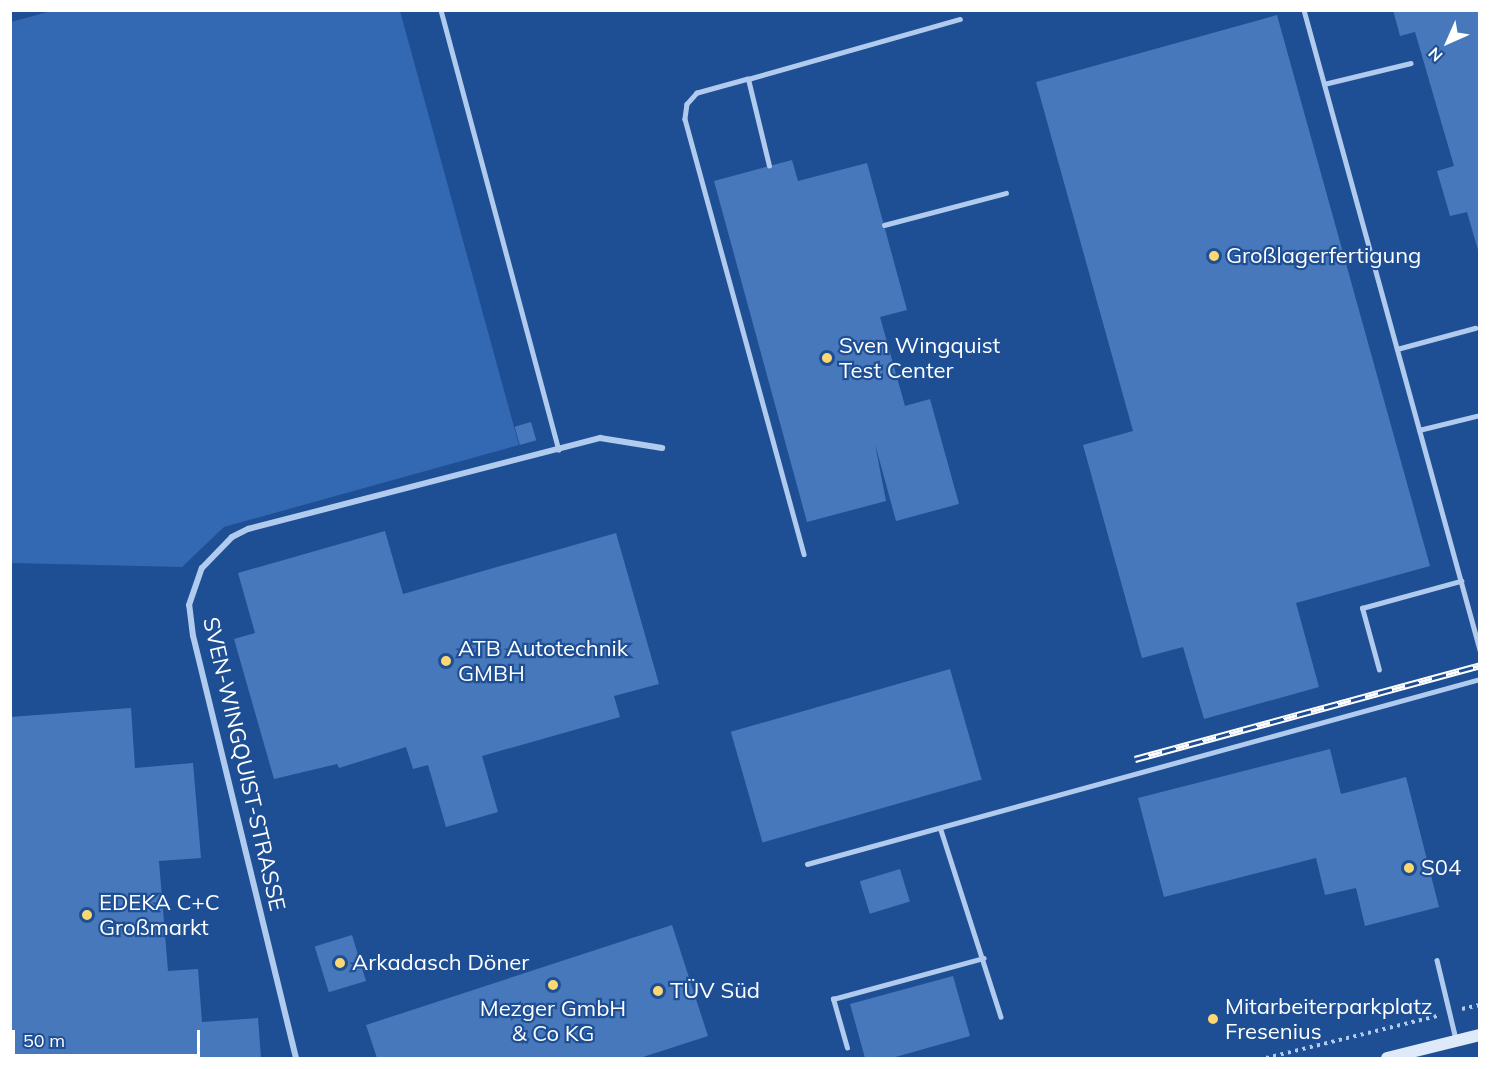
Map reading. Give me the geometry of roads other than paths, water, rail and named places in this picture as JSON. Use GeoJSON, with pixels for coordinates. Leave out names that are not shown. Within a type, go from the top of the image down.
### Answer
{"type":"FeatureCollection","features":[{"type":"Feature","properties":{"kind":"street","name":"SVEN-WINGQUIST-STRASSE"},"geometry":{"type":"LineString","coordinates":[[296,1059],[193,636],[189,605],[194,586],[215,552],[248,529],[600,438],[662,448]]}},
{"type":"Feature","properties":{"kind":"street"},"geometry":{"type":"LineString","coordinates":[[1387,1059],[1479,1035]]}},
{"type":"Feature","properties":{"kind":"lane"},"geometry":{"type":"LineString","coordinates":[[441,10],[559,449]]}},
{"type":"Feature","properties":{"kind":"lane"},"geometry":{"type":"LineString","coordinates":[[1304,10],[1479,650]]}},
{"type":"Feature","properties":{"kind":"lane"},"geometry":{"type":"LineString","coordinates":[[804,554],[685,119],[687,104],[697,93],[960,19]]}},
{"type":"Feature","properties":{"kind":"lane"},"geometry":{"type":"LineString","coordinates":[[1324,84],[1411,63]]}},
{"type":"Feature","properties":{"kind":"lane"},"geometry":{"type":"LineString","coordinates":[[748,80],[769,166]]}},
{"type":"Feature","properties":{"kind":"lane"},"geometry":{"type":"LineString","coordinates":[[884,225],[1006,193]]}},
{"type":"Feature","properties":{"kind":"lane"},"geometry":{"type":"LineString","coordinates":[[1397,349],[1475,328]]}},
{"type":"Feature","properties":{"kind":"lane"},"geometry":{"type":"LineString","coordinates":[[1419,430],[1479,415]]}},
{"type":"Feature","properties":{"kind":"lane"},"geometry":{"type":"LineString","coordinates":[[1379,670],[1362,608],[1461,581]]}},
{"type":"Feature","properties":{"kind":"lane"},"geometry":{"type":"LineString","coordinates":[[807,864],[941,830],[1479,679]]}},
{"type":"Feature","properties":{"kind":"lane"},"geometry":{"type":"LineString","coordinates":[[941,830],[984,958],[1000,1017]]}},
{"type":"Feature","properties":{"kind":"lane"},"geometry":{"type":"LineString","coordinates":[[847,1048],[833,999],[984,958]]}},
{"type":"Feature","properties":{"kind":"lane"},"geometry":{"type":"LineString","coordinates":[[1437,960],[1457,1041]]}},
{"type":"Feature","properties":{"kind":"railway"},"geometry":{"type":"LineString","coordinates":[[1135,759],[1480,665]]}},
{"type":"Feature","properties":{"kind":"place","name":"Großlagerfertigung"},"geometry":{"type":"Point","coordinates":[1214,256]}},
{"type":"Feature","properties":{"kind":"place","name":"Sven Wingquist Test Center"},"geometry":{"type":"Point","coordinates":[827,358]}},
{"type":"Feature","properties":{"kind":"place","name":"ATB Autotechnik GMBH"},"geometry":{"type":"Point","coordinates":[446,661]}},
{"type":"Feature","properties":{"kind":"place","name":"S04"},"geometry":{"type":"Point","coordinates":[1409,868]}},
{"type":"Feature","properties":{"kind":"place","name":"EDEKA C+C Großmarkt"},"geometry":{"type":"Point","coordinates":[87,915]}},
{"type":"Feature","properties":{"kind":"place","name":"Arkadasch Döner"},"geometry":{"type":"Point","coordinates":[340,963]}},
{"type":"Feature","properties":{"kind":"place","name":"Mezger GmbH & Co KG"},"geometry":{"type":"Point","coordinates":[553,985]}},
{"type":"Feature","properties":{"kind":"place","name":"TÜV Süd"},"geometry":{"type":"Point","coordinates":[658,991]}},
{"type":"Feature","properties":{"kind":"place","name":"Mitarbeiterparkplatz Fresenius"},"geometry":{"type":"Point","coordinates":[1213,1019]}}]}
